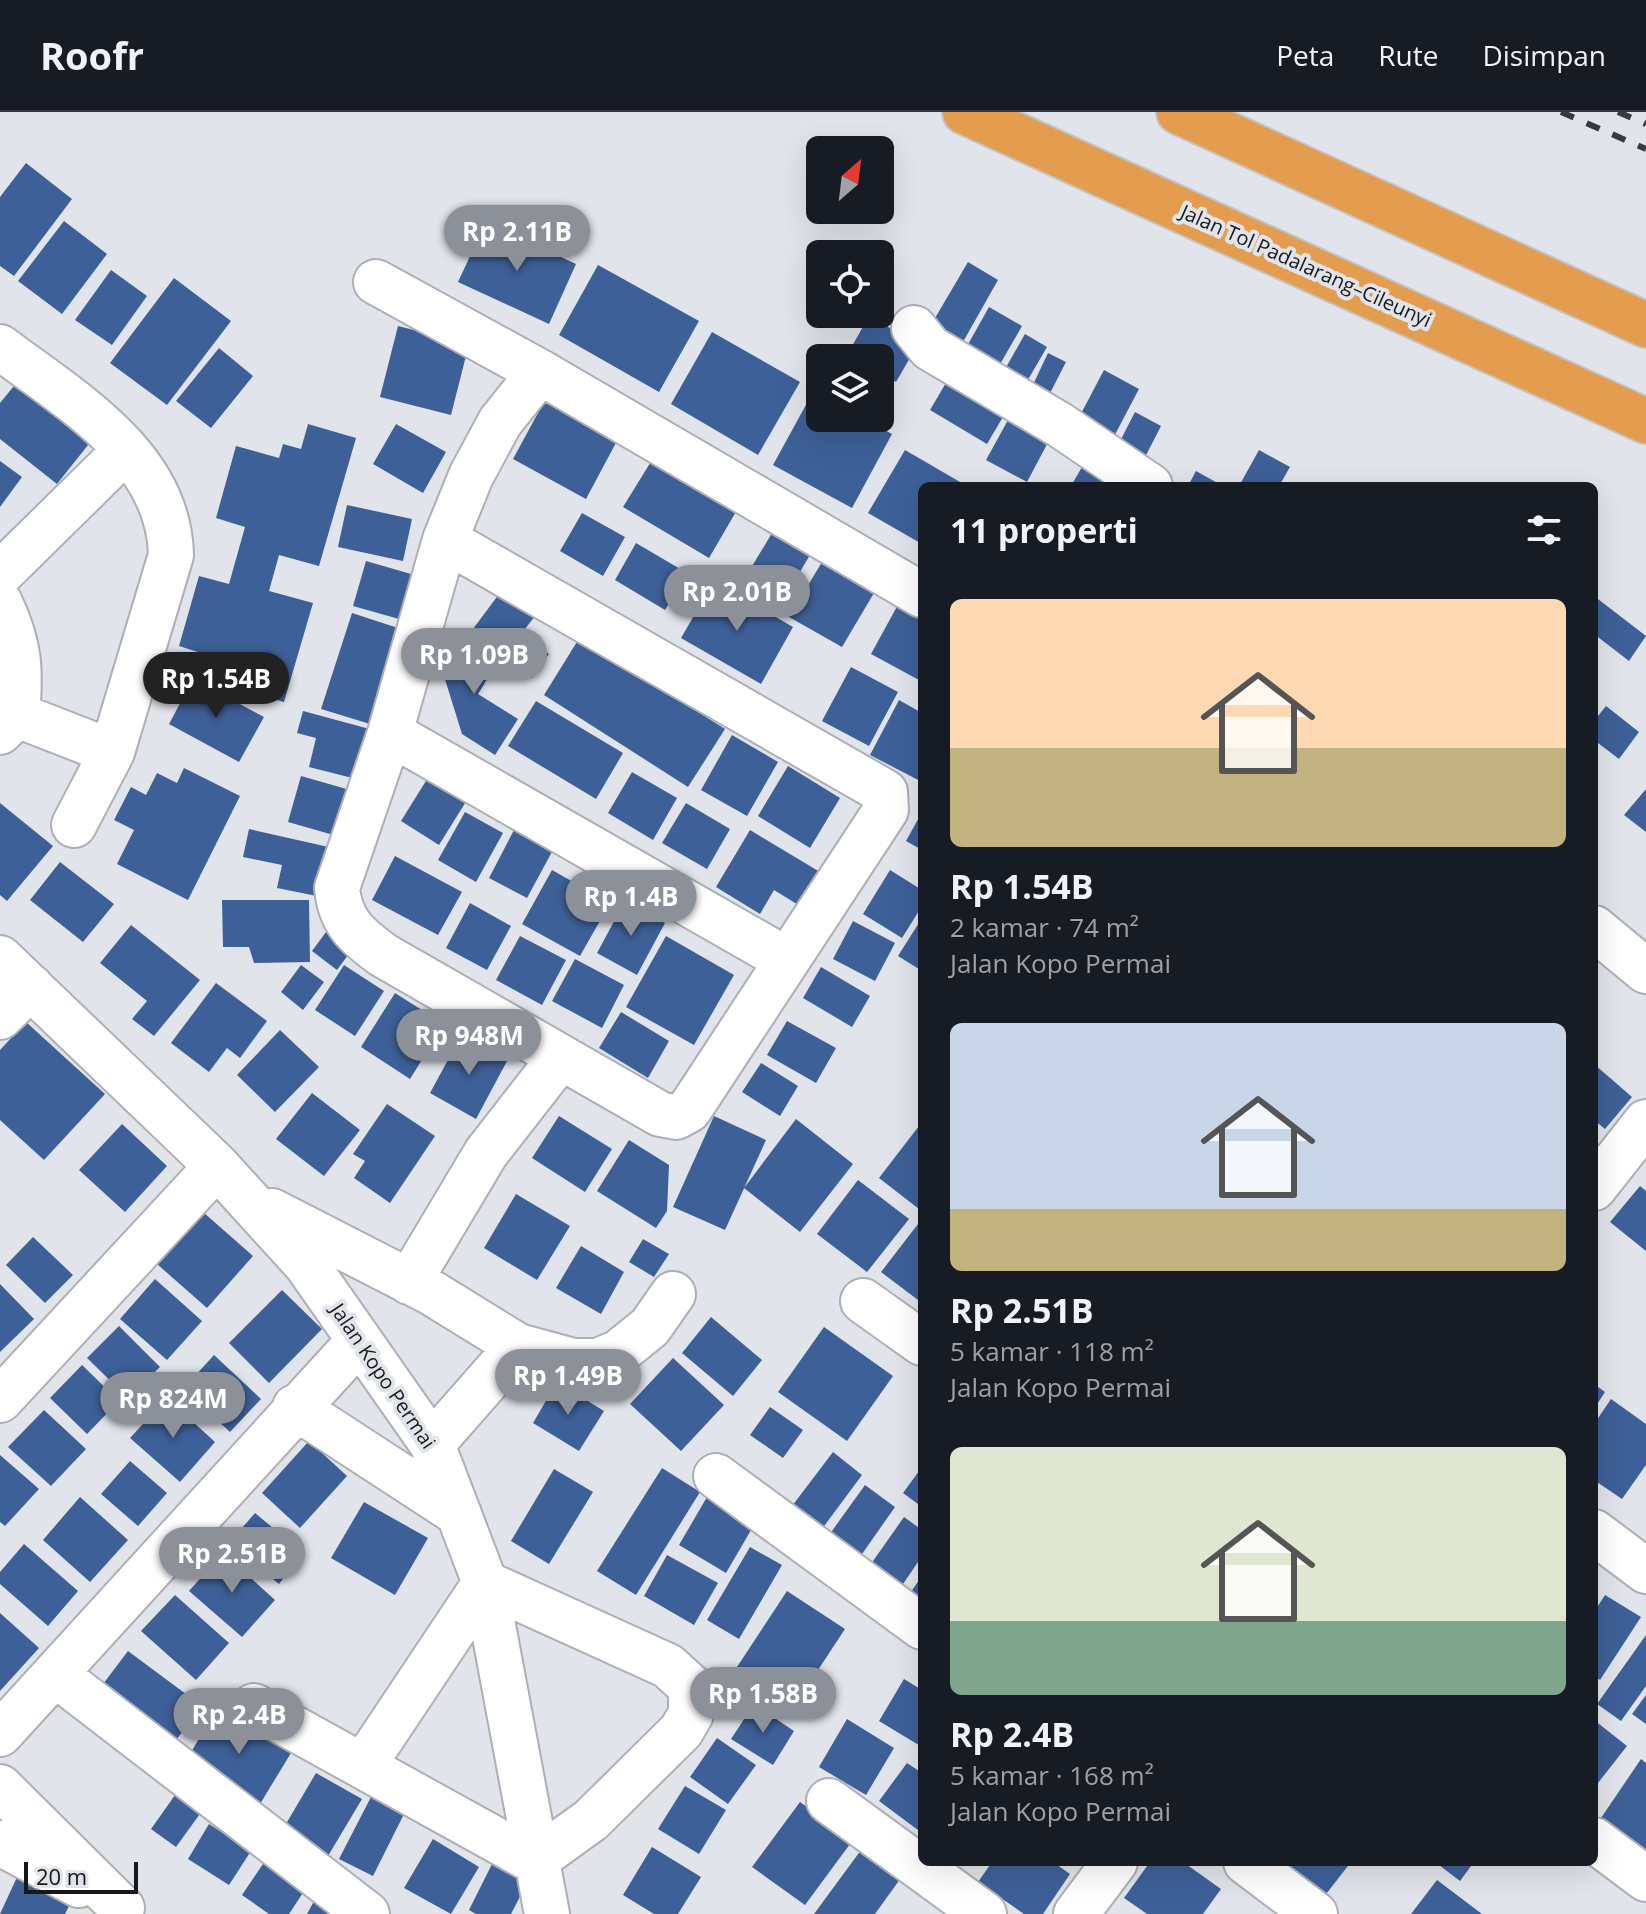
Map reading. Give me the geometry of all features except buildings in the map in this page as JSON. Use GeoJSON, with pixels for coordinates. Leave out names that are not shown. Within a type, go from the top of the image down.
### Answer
{"type":"FeatureCollection","features":[{"type":"Feature","properties":{"kind":"highway","name":"Jalan Tol Padalarang–Cileunyi"},"geometry":{"type":"LineString","coordinates":[[965,112],[1646,421]]}},
{"type":"Feature","properties":{"kind":"highway"},"geometry":{"type":"LineString","coordinates":[[1179,112],[1646,325]]}},
{"type":"Feature","properties":{"kind":"street"},"geometry":{"type":"LineString","coordinates":[[376,282],[540,372],[918,593]]}},
{"type":"Feature","properties":{"kind":"street"},"geometry":{"type":"LineString","coordinates":[[914,328],[930,348],[1139,482]]}},
{"type":"Feature","properties":{"kind":"street"},"geometry":{"type":"LineString","coordinates":[[0,347],[103,426],[126,450],[163,501],[171,533],[171,555],[112,752],[74,825]]}},
{"type":"Feature","properties":{"kind":"street"},"geometry":{"type":"LineString","coordinates":[[445,540],[885,792],[886,810],[689,1110],[682,1114],[660,1114],[383,955],[353,932],[339,910],[337,888],[390,733],[445,540],[471,476],[500,422],[540,372]]}},
{"type":"Feature","properties":{"kind":"street"},"geometry":{"type":"LineString","coordinates":[[0,574],[126,450]]}},
{"type":"Feature","properties":{"kind":"street"},"geometry":{"type":"LineString","coordinates":[[0,603],[16,637],[21,669],[8,723],[112,752]]}},
{"type":"Feature","properties":{"kind":"street"},"geometry":{"type":"LineString","coordinates":[[390,733],[787,960]]}},
{"type":"Feature","properties":{"kind":"street"},"geometry":{"type":"LineString","coordinates":[[1598,931],[1646,971]]}},
{"type":"Feature","properties":{"kind":"street"},"geometry":{"type":"LineString","coordinates":[[0,1017],[15,972]]}},
{"type":"Feature","properties":{"kind":"street","name":"Jalan Kopo Permai"},"geometry":{"type":"LineString","coordinates":[[15,972],[230,1181],[306,1264],[432,1444],[485,1583],[534,1861],[547,1914]]}},
{"type":"Feature","properties":{"kind":"street"},"geometry":{"type":"LineString","coordinates":[[409,1282],[486,1153],[560,1058]]}},
{"type":"Feature","properties":{"kind":"street"},"geometry":{"type":"LineString","coordinates":[[1598,1183],[1646,1122]]}},
{"type":"Feature","properties":{"kind":"street"},"geometry":{"type":"LineString","coordinates":[[0,1400],[230,1181],[518,1346],[573,1361],[598,1361],[619,1352],[650,1327],[673,1294]]}},
{"type":"Feature","properties":{"kind":"street"},"geometry":{"type":"LineString","coordinates":[[863,1301],[918,1340]]}},
{"type":"Feature","properties":{"kind":"street"},"geometry":{"type":"LineString","coordinates":[[0,1734],[295,1407],[359,1341]]}},
{"type":"Feature","properties":{"kind":"street"},"geometry":{"type":"LineString","coordinates":[[432,1444],[518,1346]]}},
{"type":"Feature","properties":{"kind":"street"},"geometry":{"type":"LineString","coordinates":[[295,1407],[459,1514]]}},
{"type":"Feature","properties":{"kind":"street"},"geometry":{"type":"LineString","coordinates":[[716,1476],[918,1624]]}},
{"type":"Feature","properties":{"kind":"street"},"geometry":{"type":"LineString","coordinates":[[1598,1535],[1646,1571]]}},
{"type":"Feature","properties":{"kind":"street"},"geometry":{"type":"LineString","coordinates":[[254,1706],[534,1861],[591,1820],[681,1731],[691,1714],[691,1687],[668,1666],[485,1583],[363,1766]]}},
{"type":"Feature","properties":{"kind":"street"},"geometry":{"type":"LineString","coordinates":[[55,1674],[367,1914]]}},
{"type":"Feature","properties":{"kind":"street"},"geometry":{"type":"LineString","coordinates":[[0,1787],[126,1911]]}},
{"type":"Feature","properties":{"kind":"street"},"geometry":{"type":"LineString","coordinates":[[829,1801],[918,1866]]}},
{"type":"Feature","properties":{"kind":"street"},"geometry":{"type":"LineString","coordinates":[[0,1843],[126,1911]]}},
{"type":"Feature","properties":{"kind":"street"},"geometry":{"type":"LineString","coordinates":[[1598,1843],[1646,1879]]}},
{"type":"Feature","properties":{"kind":"street"},"geometry":{"type":"LineString","coordinates":[[918,1866],[984,1914]]}},
{"type":"Feature","properties":{"kind":"street"},"geometry":{"type":"LineString","coordinates":[[1076,1914],[1112,1866]]}},
{"type":"Feature","properties":{"kind":"street"},"geometry":{"type":"LineString","coordinates":[[1251,1866],[1315,1914]]}},
{"type":"Feature","properties":{"kind":"railway"},"geometry":{"type":"LineString","coordinates":[[1561,112],[1646,149]]}},
{"type":"Feature","properties":{"kind":"railway"},"geometry":{"type":"LineString","coordinates":[[1618,112],[1646,124]]}}]}
